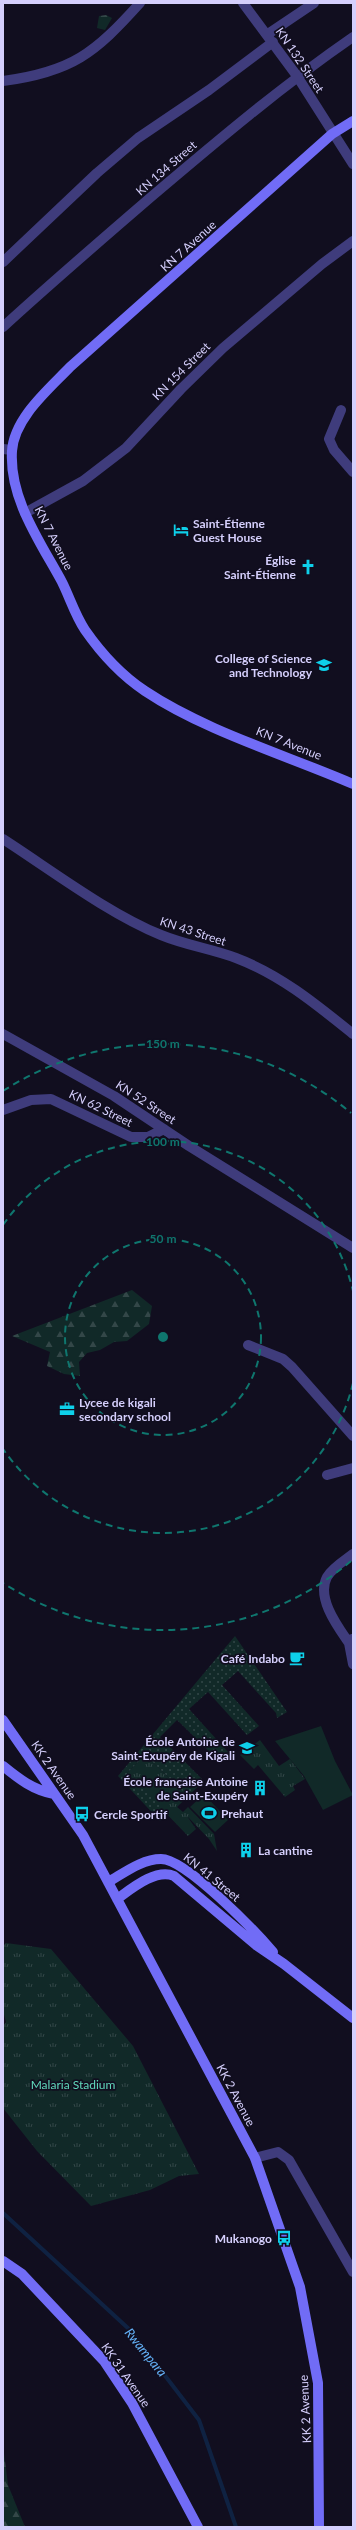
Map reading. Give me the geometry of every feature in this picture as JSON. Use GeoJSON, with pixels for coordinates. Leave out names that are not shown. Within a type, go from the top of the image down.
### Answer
{"type":"FeatureCollection","features":[{"type":"Feature","properties":{"kind":"main road","name":"KN 7 Avenue"},"geometry":{"type":"LineString","coordinates":[[353,121],[332,134],[70,367],[35,403],[24,419],[8,450],[25,513],[85,629],[109,661],[133,683],[183,713],[353,784]]}},
{"type":"Feature","properties":{"kind":"main road","name":"KK 2 Avenue"},"geometry":{"type":"LineString","coordinates":[[3,1720],[84,1836],[255,2158],[300,2287],[317,2375],[320,2416],[319,2527]]}},
{"type":"Feature","properties":{"kind":"main road"},"geometry":{"type":"LineString","coordinates":[[3,1766],[39,1791],[54,1794]]}},
{"type":"Feature","properties":{"kind":"main road","name":"KN 41 Street"},"geometry":{"type":"LineString","coordinates":[[108,1882],[146,1862],[160,1859],[174,1862],[190,1872],[232,1910],[284,1964]]}},
{"type":"Feature","properties":{"kind":"main road","name":"KN 41 Street"},"geometry":{"type":"LineString","coordinates":[[117,1899],[146,1881],[169,1874],[192,1889],[256,1945],[284,1964],[353,2018]]}},
{"type":"Feature","properties":{"kind":"main road","name":"KK 31 Avenue"},"geometry":{"type":"LineString","coordinates":[[3,2261],[22,2274],[104,2361],[132,2403],[198,2527]]}},
{"type":"Feature","properties":{"kind":"street"},"geometry":{"type":"LineString","coordinates":[[3,80],[44,75],[83,56],[112,34],[140,3]]}},
{"type":"Feature","properties":{"kind":"street","name":"KN 132 Street"},"geometry":{"type":"LineString","coordinates":[[243,3],[297,76],[332,134],[353,164]]}},
{"type":"Feature","properties":{"kind":"street"},"geometry":{"type":"LineString","coordinates":[[3,262],[97,173],[138,138],[209,90],[314,3]]}},
{"type":"Feature","properties":{"kind":"street","name":"KN 134 Street"},"geometry":{"type":"LineString","coordinates":[[3,327],[62,273],[297,76],[353,37]]}},
{"type":"Feature","properties":{"kind":"street","name":"KN 154 Street"},"geometry":{"type":"LineString","coordinates":[[25,513],[83,481],[126,448],[181,388],[223,348],[322,264],[353,241]]}},
{"type":"Feature","properties":{"kind":"street"},"geometry":{"type":"LineString","coordinates":[[341,410],[329,439],[334,450],[353,472]]}},
{"type":"Feature","properties":{"kind":"street","name":"KN 43 Street"},"geometry":{"type":"LineString","coordinates":[[3,838],[136,923],[161,936],[236,958],[273,976],[303,994],[353,1034]]}},
{"type":"Feature","properties":{"kind":"street","name":"KN 52 Street"},"geometry":{"type":"LineString","coordinates":[[3,1034],[114,1096],[353,1248]]}},
{"type":"Feature","properties":{"kind":"street","name":"KN 62 Street"},"geometry":{"type":"LineString","coordinates":[[3,1110],[31,1100],[51,1099],[78,1109],[131,1137],[148,1137],[164,1129]]}},
{"type":"Feature","properties":{"kind":"street"},"geometry":{"type":"LineString","coordinates":[[248,1345],[283,1359],[292,1367],[353,1436]]}},
{"type":"Feature","properties":{"kind":"street"},"geometry":{"type":"LineString","coordinates":[[327,1475],[353,1468]]}},
{"type":"Feature","properties":{"kind":"street"},"geometry":{"type":"LineString","coordinates":[[353,1554],[336,1566],[326,1578],[325,1596],[331,1616],[351,1640],[353,1664]]}},
{"type":"Feature","properties":{"kind":"street"},"geometry":{"type":"LineString","coordinates":[[255,2158],[278,2152],[289,2160],[353,2272]]}},
{"type":"Feature","properties":{"kind":"green space"},"geometry":{"type":"Polygon","coordinates":[[[106,15],[112,18],[105,30],[97,28],[99,16],[106,15]]]}},
{"type":"Feature","properties":{"kind":"green space"},"geometry":{"type":"Polygon","coordinates":[[[132,1290],[152,1306],[149,1324],[127,1341],[114,1342],[100,1350],[87,1353],[79,1362],[80,1376],[64,1374],[47,1366],[50,1352],[12,1336],[132,1290]]]}},
{"type":"Feature","properties":{"kind":"green space"},"geometry":{"type":"Polygon","coordinates":[[[235,1636],[287,1712],[277,1718],[276,1713],[238,1671],[222,1685],[259,1726],[247,1735],[208,1692],[189,1709],[228,1752],[220,1762],[177,1720],[160,1737],[204,1781],[188,1796],[145,1755],[127,1773],[168,1814],[160,1821],[118,1776],[235,1636]]]}},
{"type":"Feature","properties":{"kind":"green space"},"geometry":{"type":"Polygon","coordinates":[[[321,1726],[335,1761],[353,1795],[323,1810],[304,1776],[275,1741],[321,1726]]]}},
{"type":"Feature","properties":{"kind":"green space"},"geometry":{"type":"Polygon","coordinates":[[[260,1740],[279,1766],[290,1759],[305,1779],[293,1786],[295,1790],[285,1797],[258,1765],[254,1769],[240,1755],[260,1740]]]}},
{"type":"Feature","properties":{"kind":"green space"},"geometry":{"type":"Polygon","coordinates":[[[145,1755],[188,1796],[177,1807],[183,1812],[188,1807],[214,1834],[217,1851],[209,1839],[187,1816],[196,1829],[188,1836],[127,1773],[145,1755]]]}},
{"type":"Feature","properties":{"kind":"green space","name":"Prehaut"},"geometry":{"type":"Polygon","coordinates":[[[204,1794],[228,1820],[215,1832],[190,1807],[204,1794]]]}},
{"type":"Feature","properties":{"kind":"green space","name":"Malaria Stadium"},"geometry":{"type":"Polygon","coordinates":[[[6,1943],[51,1949],[133,2046],[199,2174],[179,2176],[150,2190],[91,2206],[37,2151],[3,2108],[3,2026],[6,2022],[3,2011],[3,1946],[6,1943]]]}},
{"type":"Feature","properties":{"kind":"green space"},"geometry":{"type":"Polygon","coordinates":[[[3,2445],[8,2485],[25,2527],[3,2527],[3,2445]]]}},
{"type":"Feature","properties":{"kind":"waterway","name":"Rwampara"},"geometry":{"type":"LineString","coordinates":[[3,2213],[130,2330],[199,2420],[236,2527]]}},
{"type":"Feature","properties":{"kind":"place","name":"Saint-Étienne Guest House"},"geometry":{"type":"Point","coordinates":[181,530]}},
{"type":"Feature","properties":{"kind":"place","name":"Église Saint-Étienne"},"geometry":{"type":"Point","coordinates":[308,567]}},
{"type":"Feature","properties":{"kind":"place","name":"College of Science and Technology"},"geometry":{"type":"Point","coordinates":[324,665]}},
{"type":"Feature","properties":{"kind":"place","name":"Lycee de kigali secondary school"},"geometry":{"type":"Point","coordinates":[67,1409]}},
{"type":"Feature","properties":{"kind":"place","name":"Café Indabo"},"geometry":{"type":"Point","coordinates":[297,1658]}},
{"type":"Feature","properties":{"kind":"place","name":"École Antoine de Saint-Exupéry de Kigali"},"geometry":{"type":"Point","coordinates":[247,1748]}},
{"type":"Feature","properties":{"kind":"place","name":"École française Antoine de Saint-Exupéry"},"geometry":{"type":"Point","coordinates":[260,1788]}},
{"type":"Feature","properties":{"kind":"place","name":"Prehaut"},"geometry":{"type":"Point","coordinates":[209,1813]}},
{"type":"Feature","properties":{"kind":"place","name":"Cercle Sportif"},"geometry":{"type":"Point","coordinates":[82,1814]}},
{"type":"Feature","properties":{"kind":"place","name":"La cantine"},"geometry":{"type":"Point","coordinates":[246,1850]}},
{"type":"Feature","properties":{"kind":"place","name":"Mukanogo"},"geometry":{"type":"Point","coordinates":[284,2238]}}]}
